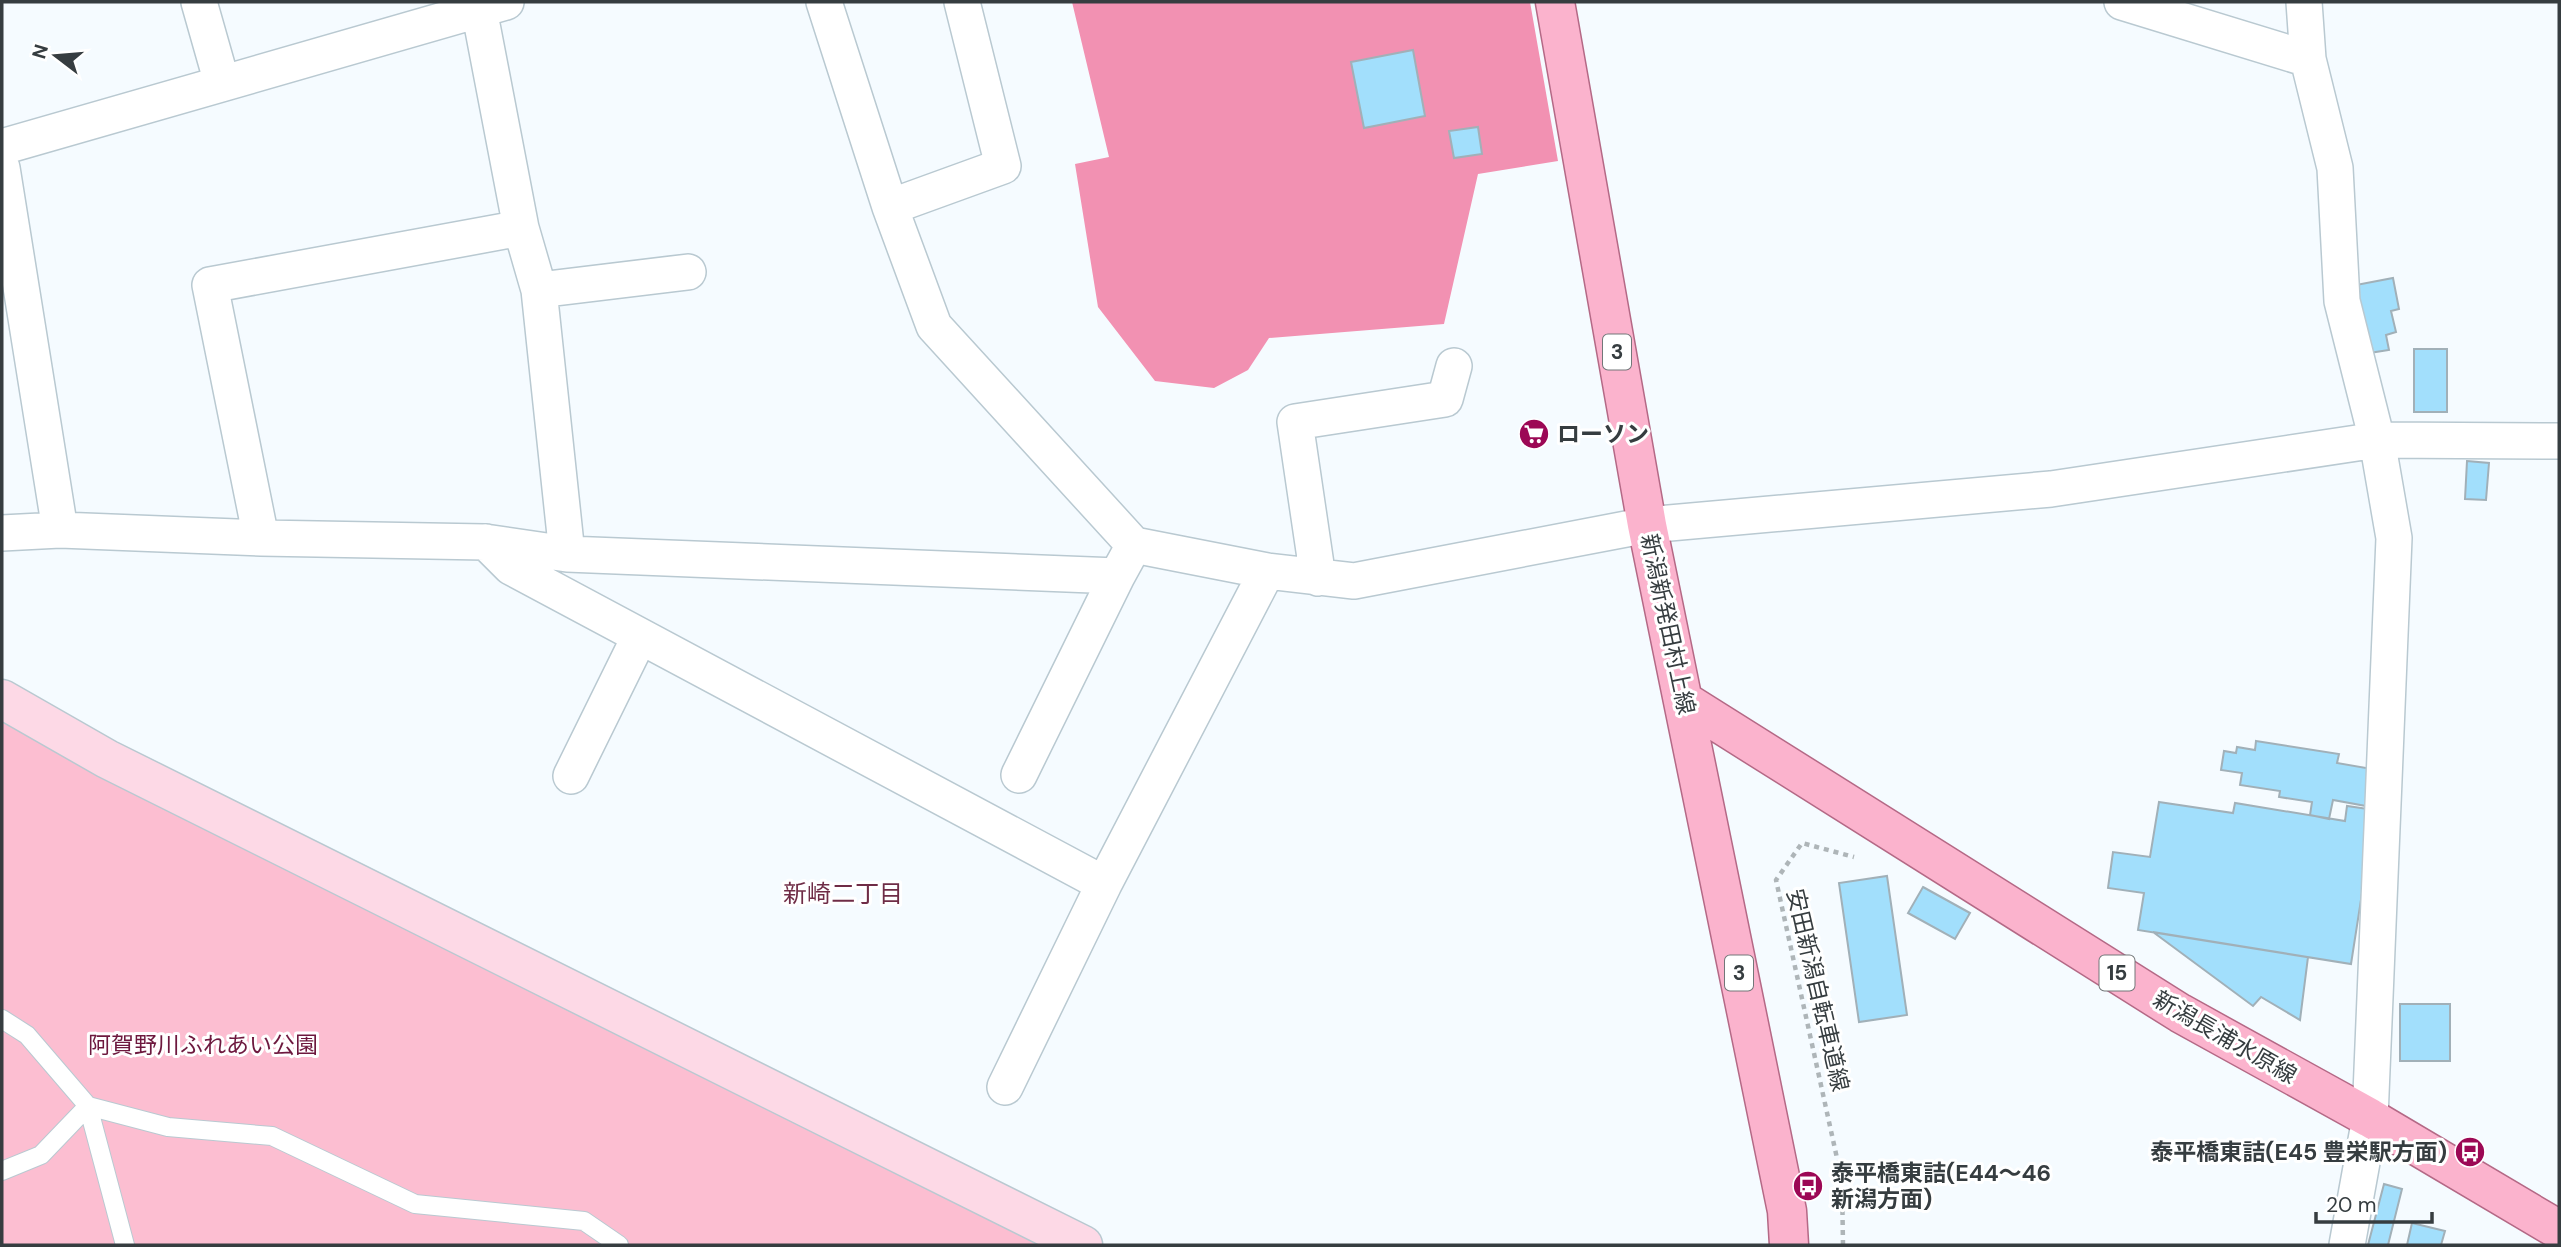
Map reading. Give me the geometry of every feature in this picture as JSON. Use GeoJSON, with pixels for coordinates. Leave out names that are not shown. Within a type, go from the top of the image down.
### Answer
{"type":"FeatureCollection","features":[{"type":"Feature","properties":{"kind":"main road","name":"新潟新発田村上線"},"geometry":{"type":"LineString","coordinates":[[1555,2],[1647,525],[1787,1211],[1789,1245]]}},
{"type":"Feature","properties":{"kind":"main road","name":"新潟長浦水原線"},"geometry":{"type":"LineString","coordinates":[[1684,701],[2180,1013],[2370,1118],[2559,1230]]}},
{"type":"Feature","properties":{"kind":"street"},"geometry":{"type":"LineString","coordinates":[[198,2],[222,83]]}},
{"type":"Feature","properties":{"kind":"street"},"geometry":{"type":"LineString","coordinates":[[824,2],[890,207],[934,326],[1134,545],[1267,571],[1354,581],[1647,525],[2051,489],[2377,440],[2559,441]]}},
{"type":"Feature","properties":{"kind":"street"},"geometry":{"type":"LineString","coordinates":[[890,207],[1003,166],[962,2]]}},
{"type":"Feature","properties":{"kind":"street"},"geometry":{"type":"LineString","coordinates":[[2122,2],[2308,59]]}},
{"type":"Feature","properties":{"kind":"street"},"geometry":{"type":"LineString","coordinates":[[2304,2],[2308,59],[2335,168],[2342,301],[2377,440],[2394,538],[2370,1118],[2347,1245]]}},
{"type":"Feature","properties":{"kind":"street"},"geometry":{"type":"LineString","coordinates":[[2,147],[222,83],[408,15],[493,6],[521,228],[539,290],[567,554]]}},
{"type":"Feature","properties":{"kind":"street"},"geometry":{"type":"LineString","coordinates":[[2,168],[60,530]]}},
{"type":"Feature","properties":{"kind":"street"},"geometry":{"type":"LineString","coordinates":[[261,538],[210,285],[521,228]]}},
{"type":"Feature","properties":{"kind":"street"},"geometry":{"type":"LineString","coordinates":[[539,290],[688,272]]}},
{"type":"Feature","properties":{"kind":"street"},"geometry":{"type":"LineString","coordinates":[[1318,578],[1295,422],[1445,399],[1454,366]]}},
{"type":"Feature","properties":{"kind":"street"},"geometry":{"type":"LineString","coordinates":[[2,533],[60,530],[261,538],[485,542],[567,554],[1117,576]]}},
{"type":"Feature","properties":{"kind":"street"},"geometry":{"type":"LineString","coordinates":[[485,542],[511,567],[1104,884]]}},
{"type":"Feature","properties":{"kind":"street"},"geometry":{"type":"LineString","coordinates":[[1019,775],[1134,545]]}},
{"type":"Feature","properties":{"kind":"street"},"geometry":{"type":"LineString","coordinates":[[1005,1087],[1104,884],[1267,571]]}},
{"type":"Feature","properties":{"kind":"street"},"geometry":{"type":"LineString","coordinates":[[571,776],[640,636]]}},
{"type":"Feature","properties":{"kind":"street"},"geometry":{"type":"LineString","coordinates":[[2,699],[107,759],[1083,1245]]}},
{"type":"Feature","properties":{"kind":"lane"},"geometry":{"type":"LineString","coordinates":[[2,1019],[27,1035],[88,1106],[124,1245]]}},
{"type":"Feature","properties":{"kind":"lane"},"geometry":{"type":"LineString","coordinates":[[2,1171],[41,1156],[88,1106]]}},
{"type":"Feature","properties":{"kind":"lane"},"geometry":{"type":"LineString","coordinates":[[88,1106],[168,1127],[272,1136],[415,1204],[584,1222],[619,1245]]}},
{"type":"Feature","properties":{"kind":"path","name":"安田新潟自転車道線"},"geometry":{"type":"LineString","coordinates":[[1843,1245],[1842,1181],[1776,880],[1802,843],[1864,859]]}},
{"type":"Feature","properties":{"kind":"green space","name":"阿賀野川ふれあい公園"},"geometry":{"type":"Polygon","coordinates":[[[2,716],[691,1065],[1038,1245],[2,1245],[2,716]]]}},
{"type":"Feature","properties":{"kind":"shaded area"},"geometry":{"type":"Polygon","coordinates":[[[1072,2],[1530,2],[1558,161],[1478,174],[1444,324],[1269,338],[1248,370],[1214,388],[1155,381],[1098,307],[1075,164],[1109,157],[1072,2]]]}},
{"type":"Feature","properties":{"kind":"building"},"geometry":{"type":"Polygon","coordinates":[[[1413,50],[1425,116],[1364,128],[1351,62],[1413,50]]]}},
{"type":"Feature","properties":{"kind":"building"},"geometry":{"type":"Polygon","coordinates":[[[1478,127],[1482,154],[1454,158],[1449,131],[1478,127]]]}},
{"type":"Feature","properties":{"kind":"building"},"geometry":{"type":"Polygon","coordinates":[[[2393,278],[2399,309],[2391,311],[2396,332],[2386,335],[2389,350],[2369,353],[2356,285],[2393,278]]]}},
{"type":"Feature","properties":{"kind":"building"},"geometry":{"type":"Polygon","coordinates":[[[2414,349],[2447,349],[2447,412],[2414,412],[2414,349]]]}},
{"type":"Feature","properties":{"kind":"building"},"geometry":{"type":"Polygon","coordinates":[[[2467,461],[2489,463],[2486,500],[2465,499],[2467,461]]]}},
{"type":"Feature","properties":{"kind":"building"},"geometry":{"type":"Polygon","coordinates":[[[2256,741],[2339,754],[2337,763],[2372,769],[2366,806],[2333,800],[2329,819],[2310,815],[2312,802],[2279,797],[2280,791],[2240,785],[2242,773],[2221,770],[2224,751],[2236,753],[2237,747],[2255,750],[2256,741]]]}},
{"type":"Feature","properties":{"kind":"building"},"geometry":{"type":"Polygon","coordinates":[[[2159,802],[2233,813],[2235,803],[2345,821],[2347,806],[2375,810],[2351,964],[2138,930],[2144,893],[2108,888],[2113,852],[2150,857],[2159,802]]]}},
{"type":"Feature","properties":{"kind":"building"},"geometry":{"type":"Polygon","coordinates":[[[1887,876],[1907,1015],[1859,1022],[1839,883],[1887,876]]]}},
{"type":"Feature","properties":{"kind":"building"},"geometry":{"type":"Polygon","coordinates":[[[1923,887],[1970,913],[1955,939],[1908,913],[1923,887]]]}},
{"type":"Feature","properties":{"kind":"building"},"geometry":{"type":"Polygon","coordinates":[[[2153,932],[2308,957],[2300,1020],[2261,997],[2253,1006],[2153,932]]]}},
{"type":"Feature","properties":{"kind":"building"},"geometry":{"type":"Polygon","coordinates":[[[2400,1004],[2450,1004],[2450,1061],[2400,1061],[2400,1004]]]}},
{"type":"Feature","properties":{"kind":"building"},"geometry":{"type":"Polygon","coordinates":[[[2384,1184],[2402,1189],[2388,1245],[2368,1245],[2384,1184]]]}},
{"type":"Feature","properties":{"kind":"building"},"geometry":{"type":"Polygon","coordinates":[[[2412,1223],[2445,1231],[2441,1245],[2407,1245],[2412,1223]]]}},
{"type":"Feature","properties":{"kind":"place","name":"ローソン"},"geometry":{"type":"Point","coordinates":[1534,434]}},
{"type":"Feature","properties":{"kind":"place","name":"泰平橋東詰(E45 豊栄駅方面)"},"geometry":{"type":"Point","coordinates":[2470,1152]}},
{"type":"Feature","properties":{"kind":"place","name":"泰平橋東詰(E44～46 新潟方面)"},"geometry":{"type":"Point","coordinates":[1808,1186]}},
{"type":"Feature","properties":{"kind":"district","name":"新崎二丁目"},"geometry":{"type":"Point","coordinates":[843,894]}}]}
